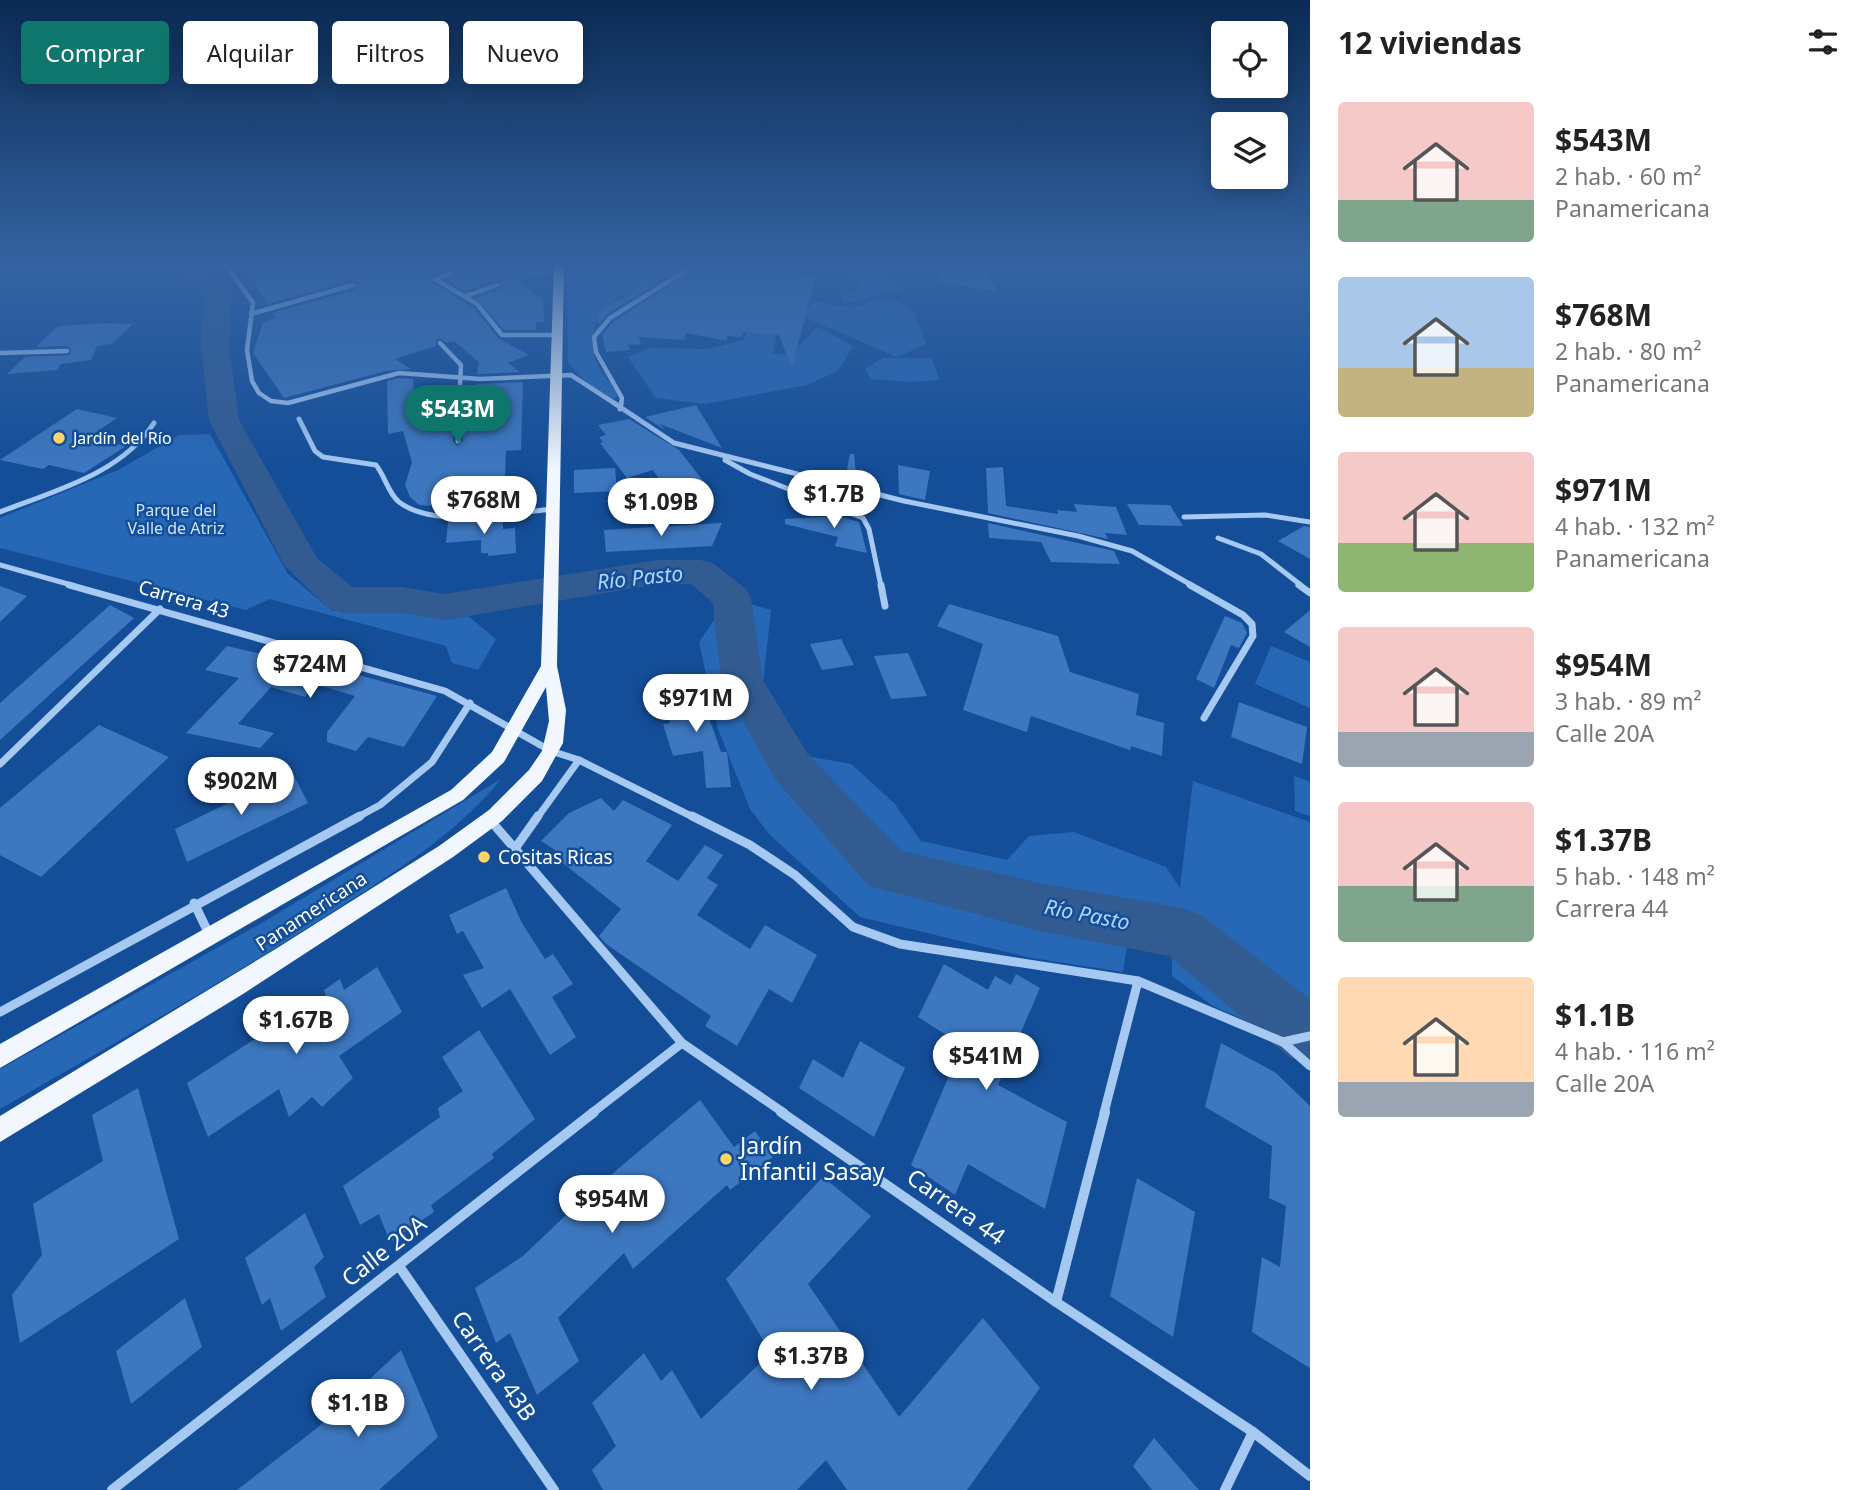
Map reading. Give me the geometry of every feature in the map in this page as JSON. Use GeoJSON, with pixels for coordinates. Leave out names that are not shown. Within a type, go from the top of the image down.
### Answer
{"type":"FeatureCollection","features":[{"type":"Feature","properties":{"kind":"main road","name":"Panamericana"},"geometry":{"type":"LineString","coordinates":[[0,1130],[230,992],[490,821],[539,771],[551,751],[559,709],[550,666],[558,332]]}},
{"type":"Feature","properties":{"kind":"main road","name":"Panamericana"},"geometry":{"type":"LineString","coordinates":[[0,1057],[457,795],[498,757],[550,666]]}},
{"type":"Feature","properties":{"kind":"street"},"geometry":{"type":"LineString","coordinates":[[248,332],[245,345],[252,383],[265,400],[273,403],[288,402],[399,373],[460,378],[558,374],[575,376],[620,409],[674,443],[904,501],[1077,536],[1132,551],[1243,615],[1251,624],[1253,636],[1204,718]]}},
{"type":"Feature","properties":{"kind":"street"},"geometry":{"type":"LineString","coordinates":[[496,332],[502,335],[558,335]]}},
{"type":"Feature","properties":{"kind":"street"},"geometry":{"type":"LineString","coordinates":[[599,332],[594,337],[596,352],[622,398],[620,409]]}},
{"type":"Feature","properties":{"kind":"street"},"geometry":{"type":"LineString","coordinates":[[440,343],[460,362],[458,441]]}},
{"type":"Feature","properties":{"kind":"street"},"geometry":{"type":"LineString","coordinates":[[0,353],[66,351]]}},
{"type":"Feature","properties":{"kind":"street"},"geometry":{"type":"LineString","coordinates":[[299,419],[315,451],[323,457],[376,465],[397,501],[421,513],[481,514],[554,509]]}},
{"type":"Feature","properties":{"kind":"street"},"geometry":{"type":"LineString","coordinates":[[0,512],[109,467],[150,432],[154,423]]}},
{"type":"Feature","properties":{"kind":"street"},"geometry":{"type":"LineString","coordinates":[[715,455],[750,474],[863,519],[869,528],[884,606]]}},
{"type":"Feature","properties":{"kind":"street"},"geometry":{"type":"LineString","coordinates":[[1184,517],[1265,514],[1310,522]]}},
{"type":"Feature","properties":{"kind":"street"},"geometry":{"type":"LineString","coordinates":[[1217,538],[1261,554],[1310,593]]}},
{"type":"Feature","properties":{"kind":"street","name":"Carrera 43"},"geometry":{"type":"LineString","coordinates":[[0,565],[160,608],[445,691],[551,751],[579,760],[750,845],[795,875],[853,927],[900,944],[1138,981],[1283,1042]]}},
{"type":"Feature","properties":{"kind":"street"},"geometry":{"type":"LineString","coordinates":[[0,764],[160,608]]}},
{"type":"Feature","properties":{"kind":"street"},"geometry":{"type":"LineString","coordinates":[[0,1012],[380,805],[432,762],[470,703]]}},
{"type":"Feature","properties":{"kind":"street"},"geometry":{"type":"LineString","coordinates":[[514,850],[579,760]]}},
{"type":"Feature","properties":{"kind":"street","name":"Carrera 44"},"geometry":{"type":"LineString","coordinates":[[490,821],[682,1043],[1056,1302],[1253,1432],[1310,1476]]}},
{"type":"Feature","properties":{"kind":"street"},"geometry":{"type":"LineString","coordinates":[[194,904],[209,935]]}},
{"type":"Feature","properties":{"kind":"street"},"geometry":{"type":"LineString","coordinates":[[1056,1302],[1138,981]]}},
{"type":"Feature","properties":{"kind":"street"},"geometry":{"type":"LineString","coordinates":[[1283,1042],[1306,1038]]}},
{"type":"Feature","properties":{"kind":"street"},"geometry":{"type":"LineString","coordinates":[[1283,1042],[1310,1066]]}},
{"type":"Feature","properties":{"kind":"street","name":"Calle 20A"},"geometry":{"type":"LineString","coordinates":[[112,1490],[682,1043]]}},
{"type":"Feature","properties":{"kind":"street","name":"Carrera 43B"},"geometry":{"type":"LineString","coordinates":[[399,1266],[554,1490]]}},
{"type":"Feature","properties":{"kind":"street"},"geometry":{"type":"LineString","coordinates":[[1225,1490],[1253,1432]]}},
{"type":"Feature","properties":{"kind":"green space"},"geometry":{"type":"Polygon","coordinates":[[[568,332],[594,332],[595,358],[618,396],[612,401],[595,391],[568,363],[568,332]]]}},
{"type":"Feature","properties":{"kind":"green space"},"geometry":{"type":"Polygon","coordinates":[[[747,332],[777,332],[773,354],[791,354],[813,332],[826,332],[853,346],[838,371],[807,385],[706,404],[656,398],[628,357],[648,348],[707,349],[744,340],[747,332]]]}},
{"type":"Feature","properties":{"kind":"green space"},"geometry":{"type":"Polygon","coordinates":[[[837,332],[921,332],[926,344],[897,357],[837,332]]]}},
{"type":"Feature","properties":{"kind":"green space"},"geometry":{"type":"Polygon","coordinates":[[[883,358],[931,358],[940,380],[911,382],[871,379],[865,369],[883,358]]]}},
{"type":"Feature","properties":{"kind":"green space","name":"Parque del Valle de Atriz"},"geometry":{"type":"Polygon","coordinates":[[[210,434],[288,574],[332,611],[403,611],[445,620],[468,616],[496,639],[478,670],[452,663],[446,646],[269,599],[246,610],[0,548],[0,518],[118,470],[179,435],[210,434]]]}},
{"type":"Feature","properties":{"kind":"green space"},"geometry":{"type":"Polygon","coordinates":[[[751,604],[771,610],[763,683],[776,713],[806,756],[851,764],[894,803],[921,841],[1007,860],[1029,836],[1074,832],[1166,867],[1180,888],[1193,781],[1310,822],[1310,1030],[1290,1040],[1213,1006],[1172,976],[1172,940],[1130,925],[1123,972],[1032,958],[860,917],[769,834],[750,809],[718,729],[699,642],[719,613],[751,604]]]}},
{"type":"Feature","properties":{"kind":"green space"},"geometry":{"type":"Polygon","coordinates":[[[1271,646],[1310,662],[1310,708],[1255,684],[1271,646]]]}},
{"type":"Feature","properties":{"kind":"green space"},"geometry":{"type":"Polygon","coordinates":[[[1294,776],[1310,782],[1310,816],[1295,811],[1294,776]]]}},
{"type":"Feature","properties":{"kind":"green space"},"geometry":{"type":"Polygon","coordinates":[[[501,779],[463,819],[373,886],[205,990],[0,1109],[0,1069],[260,924],[501,779]]]}},
{"type":"Feature","properties":{"kind":"building"},"geometry":{"type":"Polygon","coordinates":[[[52,332],[125,332],[112,344],[97,346],[91,360],[61,364],[57,370],[7,374],[25,357],[70,355],[71,349],[68,346],[36,347],[52,332]]]}},
{"type":"Feature","properties":{"kind":"building"},"geometry":{"type":"Polygon","coordinates":[[[260,332],[493,332],[499,339],[529,355],[508,363],[520,372],[477,374],[479,362],[454,341],[447,343],[440,338],[436,341],[436,346],[395,359],[411,369],[386,371],[284,398],[253,353],[260,332]]]}},
{"type":"Feature","properties":{"kind":"building"},"geometry":{"type":"Polygon","coordinates":[[[605,332],[801,332],[792,368],[779,335],[743,332],[742,337],[727,336],[727,341],[686,333],[684,340],[638,337],[641,344],[628,345],[630,350],[606,352],[602,335],[605,332]]]}},
{"type":"Feature","properties":{"kind":"building"},"geometry":{"type":"Polygon","coordinates":[[[413,379],[415,406],[454,401],[453,441],[457,446],[463,441],[464,401],[474,401],[476,384],[523,382],[521,450],[506,451],[504,509],[448,511],[449,507],[419,505],[410,497],[405,485],[412,462],[403,431],[388,434],[387,381],[413,379]]]}},
{"type":"Feature","properties":{"kind":"building"},"geometry":{"type":"Polygon","coordinates":[[[696,405],[722,448],[660,424],[665,430],[645,417],[696,405]]]}},
{"type":"Feature","properties":{"kind":"building","name":"Jardín del Río"},"geometry":{"type":"Polygon","coordinates":[[[77,409],[117,418],[89,437],[126,446],[84,473],[49,465],[43,469],[0,460],[77,409]]]}},
{"type":"Feature","properties":{"kind":"building"},"geometry":{"type":"Polygon","coordinates":[[[629,419],[679,450],[708,487],[666,489],[653,470],[627,478],[600,443],[603,442],[599,437],[606,435],[598,425],[629,419]]]}},
{"type":"Feature","properties":{"kind":"building"},"geometry":{"type":"Polygon","coordinates":[[[850,454],[854,454],[857,484],[845,481],[850,454]]]}},
{"type":"Feature","properties":{"kind":"building"},"geometry":{"type":"Polygon","coordinates":[[[898,465],[930,471],[925,500],[899,494],[898,465]]]}},
{"type":"Feature","properties":{"kind":"building"},"geometry":{"type":"Polygon","coordinates":[[[1003,467],[1006,506],[1058,514],[1057,510],[1077,512],[1074,504],[1116,507],[1127,535],[1105,533],[1108,539],[988,513],[986,468],[1003,467]]]}},
{"type":"Feature","properties":{"kind":"building"},"geometry":{"type":"Polygon","coordinates":[[[615,468],[617,491],[574,493],[574,470],[615,468]]]}},
{"type":"Feature","properties":{"kind":"building"},"geometry":{"type":"Polygon","coordinates":[[[843,491],[859,495],[861,512],[840,504],[843,491]]]}},
{"type":"Feature","properties":{"kind":"building"},"geometry":{"type":"Polygon","coordinates":[[[1127,504],[1170,505],[1183,526],[1139,525],[1127,504]]]}},
{"type":"Feature","properties":{"kind":"building"},"geometry":{"type":"Polygon","coordinates":[[[838,516],[859,522],[867,553],[835,546],[838,537],[785,524],[785,519],[838,516]]]}},
{"type":"Feature","properties":{"kind":"building"},"geometry":{"type":"Polygon","coordinates":[[[503,520],[503,529],[515,528],[516,553],[488,556],[488,553],[481,553],[481,540],[446,543],[448,522],[503,520]]]}},
{"type":"Feature","properties":{"kind":"building"},"geometry":{"type":"Polygon","coordinates":[[[722,523],[712,546],[606,552],[604,530],[722,523]]]}},
{"type":"Feature","properties":{"kind":"building"},"geometry":{"type":"Polygon","coordinates":[[[988,523],[1114,551],[1120,564],[1051,562],[1041,542],[989,538],[988,523]]]}},
{"type":"Feature","properties":{"kind":"building"},"geometry":{"type":"Polygon","coordinates":[[[1304,526],[1310,527],[1310,559],[1278,541],[1304,526]]]}},
{"type":"Feature","properties":{"kind":"building"},"geometry":{"type":"Polygon","coordinates":[[[0,586],[27,596],[0,622],[0,586]]]}},
{"type":"Feature","properties":{"kind":"building"},"geometry":{"type":"Polygon","coordinates":[[[949,604],[1058,636],[1070,672],[1139,694],[1136,715],[1164,723],[1162,756],[1131,746],[1130,750],[1031,716],[1027,732],[963,710],[983,644],[937,626],[949,604]]]}},
{"type":"Feature","properties":{"kind":"building"},"geometry":{"type":"Polygon","coordinates":[[[110,605],[134,618],[0,740],[0,703],[110,605]]]}},
{"type":"Feature","properties":{"kind":"building"},"geometry":{"type":"Polygon","coordinates":[[[1310,610],[1310,647],[1284,632],[1310,610]]]}},
{"type":"Feature","properties":{"kind":"building"},"geometry":{"type":"Polygon","coordinates":[[[1225,616],[1242,623],[1247,633],[1239,648],[1231,645],[1214,688],[1196,679],[1225,616]]]}},
{"type":"Feature","properties":{"kind":"building"},"geometry":{"type":"Polygon","coordinates":[[[841,639],[854,665],[822,670],[810,644],[841,639]]]}},
{"type":"Feature","properties":{"kind":"building"},"geometry":{"type":"Polygon","coordinates":[[[227,646],[261,654],[265,650],[437,696],[404,747],[368,737],[356,751],[327,742],[327,732],[355,696],[315,684],[305,697],[271,687],[238,724],[274,733],[260,748],[186,733],[239,678],[205,670],[227,646]]]}},
{"type":"Feature","properties":{"kind":"building"},"geometry":{"type":"Polygon","coordinates":[[[908,653],[927,696],[891,699],[874,656],[908,653]]]}},
{"type":"Feature","properties":{"kind":"building"},"geometry":{"type":"Polygon","coordinates":[[[697,684],[721,752],[727,752],[731,787],[706,788],[703,751],[673,756],[663,724],[670,723],[664,703],[672,701],[668,687],[697,684]]]}},
{"type":"Feature","properties":{"kind":"building"},"geometry":{"type":"Polygon","coordinates":[[[1239,702],[1307,727],[1302,764],[1231,737],[1239,702]]]}},
{"type":"Feature","properties":{"kind":"building"},"geometry":{"type":"Polygon","coordinates":[[[99,725],[169,757],[41,877],[0,855],[0,808],[99,725]]]}},
{"type":"Feature","properties":{"kind":"building"},"geometry":{"type":"Polygon","coordinates":[[[292,772],[308,803],[187,862],[175,829],[292,772]]]}},
{"type":"Feature","properties":{"kind":"building"},"geometry":{"type":"Polygon","coordinates":[[[601,798],[614,811],[623,800],[672,825],[646,861],[678,881],[705,845],[723,855],[707,878],[718,885],[697,915],[750,949],[765,925],[817,955],[792,1003],[769,989],[737,1046],[705,1026],[711,1016],[606,944],[599,936],[621,909],[554,856],[555,850],[541,841],[569,813],[601,798]]]}},
{"type":"Feature","properties":{"kind":"building"},"geometry":{"type":"Polygon","coordinates":[[[506,888],[522,923],[545,959],[553,954],[573,984],[552,997],[576,1037],[550,1055],[510,989],[482,1008],[463,975],[484,968],[463,931],[457,934],[449,915],[506,888]]]}},
{"type":"Feature","properties":{"kind":"building"},"geometry":{"type":"Polygon","coordinates":[[[944,964],[988,990],[995,976],[1011,985],[1016,974],[1040,988],[998,1085],[1067,1122],[1045,1209],[968,1164],[955,1195],[911,1165],[962,1045],[918,1017],[944,964]]]}},
{"type":"Feature","properties":{"kind":"building"},"geometry":{"type":"Polygon","coordinates":[[[377,967],[402,1012],[339,1056],[353,1078],[322,1107],[312,1097],[289,1117],[279,1089],[208,1137],[187,1083],[264,1033],[283,1032],[310,1010],[328,1003],[324,990],[340,979],[344,990],[377,967]]]}},
{"type":"Feature","properties":{"kind":"building"},"geometry":{"type":"Polygon","coordinates":[[[479,1030],[535,1119],[492,1154],[494,1158],[431,1205],[434,1212],[390,1242],[379,1214],[360,1225],[343,1186],[440,1117],[438,1108],[463,1091],[442,1057],[479,1030]]]}},
{"type":"Feature","properties":{"kind":"building"},"geometry":{"type":"Polygon","coordinates":[[[860,1041],[905,1068],[874,1137],[799,1088],[813,1059],[843,1078],[860,1041]]]}},
{"type":"Feature","properties":{"kind":"building"},"geometry":{"type":"Polygon","coordinates":[[[1221,1043],[1276,1073],[1310,1106],[1310,1368],[1252,1332],[1262,1257],[1280,1267],[1286,1206],[1269,1198],[1272,1146],[1205,1107],[1221,1043]]]}},
{"type":"Feature","properties":{"kind":"building"},"geometry":{"type":"Polygon","coordinates":[[[138,1088],[179,1239],[20,1343],[12,1295],[42,1255],[33,1204],[103,1161],[92,1115],[138,1088]]]}},
{"type":"Feature","properties":{"kind":"building"},"geometry":{"type":"Polygon","coordinates":[[[700,1100],[734,1147],[755,1131],[773,1157],[730,1190],[727,1185],[633,1269],[624,1253],[558,1318],[579,1361],[537,1395],[510,1333],[496,1343],[475,1288],[523,1256],[588,1194],[700,1100]]]}},
{"type":"Feature","properties":{"kind":"building"},"geometry":{"type":"Polygon","coordinates":[[[823,1177],[871,1216],[808,1284],[899,1417],[983,1318],[1040,1388],[967,1490],[847,1490],[826,1460],[797,1490],[603,1490],[592,1470],[616,1446],[592,1403],[644,1353],[661,1381],[672,1370],[701,1419],[771,1353],[726,1279],[823,1177]]]}},
{"type":"Feature","properties":{"kind":"building"},"geometry":{"type":"Polygon","coordinates":[[[1137,1178],[1195,1212],[1173,1337],[1110,1296],[1137,1178]]]}},
{"type":"Feature","properties":{"kind":"building"},"geometry":{"type":"Polygon","coordinates":[[[305,1213],[324,1257],[314,1267],[326,1297],[281,1331],[270,1298],[262,1305],[245,1258],[305,1213]]]}},
{"type":"Feature","properties":{"kind":"building"},"geometry":{"type":"Polygon","coordinates":[[[185,1298],[202,1347],[131,1404],[116,1351],[185,1298]]]}},
{"type":"Feature","properties":{"kind":"building"},"geometry":{"type":"Polygon","coordinates":[[[401,1350],[438,1437],[379,1490],[237,1490],[317,1428],[401,1350]]]}},
{"type":"Feature","properties":{"kind":"building"},"geometry":{"type":"Polygon","coordinates":[[[1154,1438],[1199,1490],[1152,1490],[1133,1466],[1154,1438]]]}},
{"type":"Feature","properties":{"kind":"waterway","name":"Río Pasto"},"geometry":{"type":"LineString","coordinates":[[216,332],[215,345],[224,420],[303,565],[343,600],[402,600],[444,607],[658,572],[700,572],[732,598],[742,681],[791,766],[887,870],[1040,907],[1182,933],[1310,1036]]}},
{"type":"Feature","properties":{"kind":"place","name":"Jardín del Río"},"geometry":{"type":"Point","coordinates":[59,438]}},
{"type":"Feature","properties":{"kind":"place","name":"Cositas Ricas"},"geometry":{"type":"Point","coordinates":[484,857]}},
{"type":"Feature","properties":{"kind":"place","name":"Jardín Infantil Sasay"},"geometry":{"type":"Point","coordinates":[726,1159]}}]}
